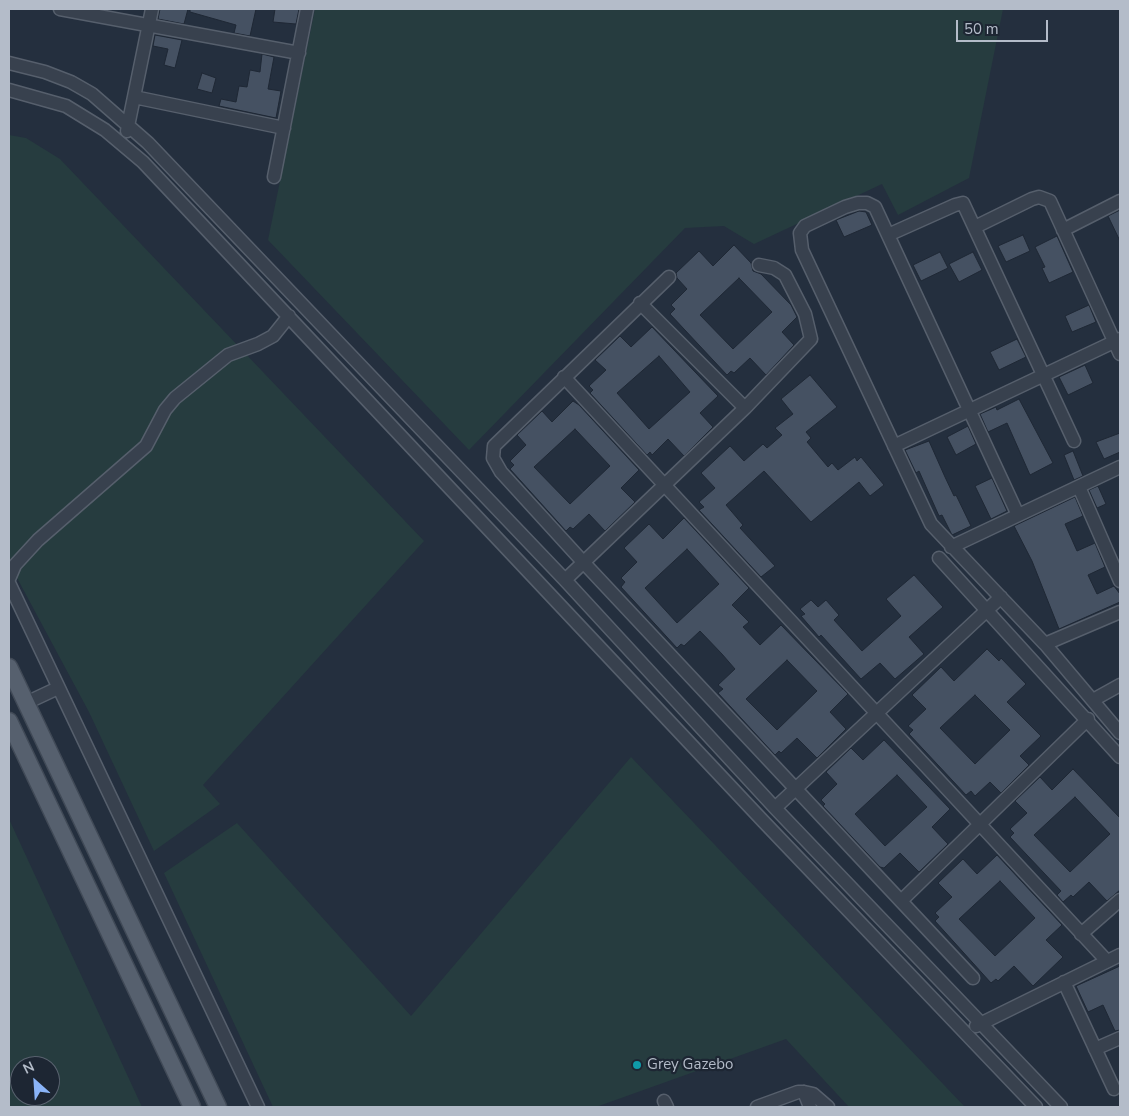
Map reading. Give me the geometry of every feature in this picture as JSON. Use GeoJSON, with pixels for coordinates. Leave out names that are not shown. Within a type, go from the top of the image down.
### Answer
{"type":"FeatureCollection","features":[{"type":"Feature","properties":{"kind":"main road"},"geometry":{"type":"LineString","coordinates":[[9,668],[218,1107]]}},
{"type":"Feature","properties":{"kind":"main road"},"geometry":{"type":"LineString","coordinates":[[9,721],[192,1107]]}},
{"type":"Feature","properties":{"kind":"street"},"geometry":{"type":"LineString","coordinates":[[60,9],[299,53]]}},
{"type":"Feature","properties":{"kind":"street"},"geometry":{"type":"LineString","coordinates":[[123,145],[152,9]]}},
{"type":"Feature","properties":{"kind":"street"},"geometry":{"type":"LineString","coordinates":[[274,177],[307,9]]}},
{"type":"Feature","properties":{"kind":"street"},"geometry":{"type":"LineString","coordinates":[[9,63],[45,72],[71,82],[92,94],[128,125],[565,580],[775,808],[1061,1107]]}},
{"type":"Feature","properties":{"kind":"street"},"geometry":{"type":"LineString","coordinates":[[9,90],[66,106],[105,130],[143,162],[1036,1107]]}},
{"type":"Feature","properties":{"kind":"street"},"geometry":{"type":"LineString","coordinates":[[134,97],[284,128]]}},
{"type":"Feature","properties":{"kind":"street"},"geometry":{"type":"LineString","coordinates":[[894,446],[1044,376],[1118,345],[1050,201],[1040,197],[975,227]]}},
{"type":"Feature","properties":{"kind":"street"},"geometry":{"type":"LineString","coordinates":[[1063,230],[1120,201]]}},
{"type":"Feature","properties":{"kind":"street"},"geometry":{"type":"LineString","coordinates":[[1018,515],[968,411],[875,207],[868,203],[858,203],[845,207],[805,226],[800,233],[800,240],[931,524],[1045,644],[1120,733]]}},
{"type":"Feature","properties":{"kind":"street"},"geometry":{"type":"LineString","coordinates":[[888,235],[959,204],[963,204],[966,207],[1074,441]]}},
{"type":"Feature","properties":{"kind":"street"},"geometry":{"type":"LineString","coordinates":[[565,580],[745,408],[811,339],[805,314],[785,275],[774,268],[759,265]]}},
{"type":"Feature","properties":{"kind":"street"},"geometry":{"type":"LineString","coordinates":[[669,277],[494,446],[493,458],[502,472],[584,563],[973,978]]}},
{"type":"Feature","properties":{"kind":"street"},"geometry":{"type":"LineString","coordinates":[[640,304],[745,408]]}},
{"type":"Feature","properties":{"kind":"street"},"geometry":{"type":"LineString","coordinates":[[9,578],[15,564],[38,540],[146,446],[175,398],[228,355],[265,341],[279,330],[289,316]]}},
{"type":"Feature","properties":{"kind":"street"},"geometry":{"type":"LineString","coordinates":[[564,377],[1107,961]]}},
{"type":"Feature","properties":{"kind":"street"},"geometry":{"type":"LineString","coordinates":[[951,547],[1120,467]]}},
{"type":"Feature","properties":{"kind":"street"},"geometry":{"type":"LineString","coordinates":[[1079,486],[1120,581]]}},
{"type":"Feature","properties":{"kind":"street"},"geometry":{"type":"LineString","coordinates":[[939,558],[1088,719],[1120,757]]}},
{"type":"Feature","properties":{"kind":"street"},"geometry":{"type":"LineString","coordinates":[[9,582],[258,1107]]}},
{"type":"Feature","properties":{"kind":"street"},"geometry":{"type":"LineString","coordinates":[[775,808],[1001,597]]}},
{"type":"Feature","properties":{"kind":"street"},"geometry":{"type":"LineString","coordinates":[[1045,644],[1120,612]]}},
{"type":"Feature","properties":{"kind":"street"},"geometry":{"type":"LineString","coordinates":[[1093,700],[1120,685]]}},
{"type":"Feature","properties":{"kind":"street"},"geometry":{"type":"LineString","coordinates":[[26,704],[58,688]]}},
{"type":"Feature","properties":{"kind":"street"},"geometry":{"type":"LineString","coordinates":[[901,901],[1088,719]]}},
{"type":"Feature","properties":{"kind":"street"},"geometry":{"type":"LineString","coordinates":[[722,775],[735,764]]}},
{"type":"Feature","properties":{"kind":"street"},"geometry":{"type":"LineString","coordinates":[[1081,934],[1120,900]]}},
{"type":"Feature","properties":{"kind":"street"},"geometry":{"type":"LineString","coordinates":[[965,1033],[1120,955]]}},
{"type":"Feature","properties":{"kind":"street"},"geometry":{"type":"LineString","coordinates":[[1064,982],[1114,1089]]}},
{"type":"Feature","properties":{"kind":"street"},"geometry":{"type":"LineString","coordinates":[[1095,1049],[1120,1038]]}},
{"type":"Feature","properties":{"kind":"street"},"geometry":{"type":"LineString","coordinates":[[758,1107],[798,1092],[813,1094],[828,1107]]}},
{"type":"Feature","properties":{"kind":"street"},"geometry":{"type":"LineString","coordinates":[[804,1092],[810,1107]]}},
{"type":"Feature","properties":{"kind":"green space"},"geometry":{"type":"Polygon","coordinates":[[[315,9],[1003,9],[969,178],[898,215],[882,184],[754,244],[724,226],[685,228],[469,450],[268,240],[315,9]]]}},
{"type":"Feature","properties":{"kind":"green space"},"geometry":{"type":"Polygon","coordinates":[[[9,135],[26,138],[60,159],[424,541],[203,785],[220,804],[154,851],[89,712],[9,563],[9,135]]]}},
{"type":"Feature","properties":{"kind":"green space"},"geometry":{"type":"Polygon","coordinates":[[[631,757],[965,1107],[849,1107],[786,1039],[596,1107],[273,1107],[164,873],[237,823],[411,1016],[631,757]]]}},
{"type":"Feature","properties":{"kind":"green space"},"geometry":{"type":"Polygon","coordinates":[[[9,819],[142,1107],[9,1107],[9,819]]]}},
{"type":"Feature","properties":{"kind":"building"},"geometry":{"type":"Polygon","coordinates":[[[160,9],[188,9],[184,24],[158,19],[160,9]]]}},
{"type":"Feature","properties":{"kind":"building"},"geometry":{"type":"Polygon","coordinates":[[[190,9],[256,9],[250,36],[234,33],[236,25],[190,12],[190,9]]]}},
{"type":"Feature","properties":{"kind":"building"},"geometry":{"type":"Polygon","coordinates":[[[275,9],[299,9],[296,24],[273,22],[275,9]]]}},
{"type":"Feature","properties":{"kind":"building"},"geometry":{"type":"Polygon","coordinates":[[[155,35],[182,40],[175,68],[164,65],[168,49],[153,46],[155,35]]]}},
{"type":"Feature","properties":{"kind":"building"},"geometry":{"type":"Polygon","coordinates":[[[262,54],[274,57],[268,89],[281,91],[276,118],[219,106],[221,99],[236,102],[239,86],[247,87],[250,70],[260,72],[262,54]]]}},
{"type":"Feature","properties":{"kind":"building"},"geometry":{"type":"Polygon","coordinates":[[[202,73],[216,78],[212,93],[197,89],[202,73]]]}},
{"type":"Feature","properties":{"kind":"building"},"geometry":{"type":"Polygon","coordinates":[[[1120,210],[1120,241],[1108,216],[1120,210]]]}},
{"type":"Feature","properties":{"kind":"building"},"geometry":{"type":"Polygon","coordinates":[[[859,211],[866,212],[872,225],[844,237],[836,220],[859,211]]]}},
{"type":"Feature","properties":{"kind":"building"},"geometry":{"type":"Polygon","coordinates":[[[1023,235],[1030,251],[1006,262],[998,246],[1023,235]]]}},
{"type":"Feature","properties":{"kind":"building"},"geometry":{"type":"Polygon","coordinates":[[[1057,236],[1073,272],[1049,283],[1042,268],[1045,267],[1035,247],[1057,236]]]}},
{"type":"Feature","properties":{"kind":"building"},"geometry":{"type":"Polygon","coordinates":[[[734,245],[751,263],[753,271],[761,274],[791,305],[797,317],[782,332],[794,345],[766,375],[750,358],[734,373],[731,371],[727,375],[670,314],[675,309],[671,305],[687,289],[677,278],[676,273],[699,251],[713,266],[734,245]],[[739,278],[700,315],[733,349],[772,312],[739,278]]]}},
{"type":"Feature","properties":{"kind":"building"},"geometry":{"type":"Polygon","coordinates":[[[940,252],[948,268],[921,281],[913,265],[940,252]]]}},
{"type":"Feature","properties":{"kind":"building"},"geometry":{"type":"Polygon","coordinates":[[[973,252],[982,270],[959,282],[949,264],[973,252]]]}},
{"type":"Feature","properties":{"kind":"building"},"geometry":{"type":"Polygon","coordinates":[[[1089,305],[1096,322],[1072,332],[1065,316],[1089,305]]]}},
{"type":"Feature","properties":{"kind":"building"},"geometry":{"type":"Polygon","coordinates":[[[652,327],[718,396],[700,413],[713,427],[684,456],[668,439],[652,455],[650,452],[647,455],[590,393],[593,390],[589,386],[606,370],[595,360],[620,336],[631,347],[652,327]],[[659,356],[617,393],[649,429],[690,392],[659,356]]]}},
{"type":"Feature","properties":{"kind":"building"},"geometry":{"type":"Polygon","coordinates":[[[1017,339],[1026,357],[999,370],[990,352],[1017,339]]]}},
{"type":"Feature","properties":{"kind":"building"},"geometry":{"type":"Polygon","coordinates":[[[1085,365],[1093,383],[1068,395],[1059,377],[1085,365]]]}},
{"type":"Feature","properties":{"kind":"building"},"geometry":{"type":"Polygon","coordinates":[[[810,375],[837,407],[806,432],[811,438],[807,442],[828,467],[832,463],[838,470],[855,457],[857,461],[861,457],[884,485],[870,496],[859,482],[811,522],[764,471],[726,505],[743,525],[740,528],[775,566],[761,577],[699,510],[704,507],[699,502],[715,488],[701,473],[730,446],[744,461],[763,444],[767,448],[782,435],[775,428],[793,414],[781,399],[810,375]]]}},
{"type":"Feature","properties":{"kind":"building"},"geometry":{"type":"Polygon","coordinates":[[[1019,399],[1053,463],[1030,475],[1007,423],[988,432],[980,414],[996,407],[997,410],[1019,399]]]}},
{"type":"Feature","properties":{"kind":"building"},"geometry":{"type":"Polygon","coordinates":[[[573,401],[579,405],[639,470],[621,488],[635,502],[605,531],[589,514],[573,529],[570,527],[566,531],[510,469],[514,465],[510,461],[526,445],[517,435],[542,411],[552,422],[573,401]],[[575,429],[534,467],[570,504],[610,466],[575,429]]]}},
{"type":"Feature","properties":{"kind":"building"},"geometry":{"type":"Polygon","coordinates":[[[968,426],[976,444],[956,455],[947,437],[968,426]]]}},
{"type":"Feature","properties":{"kind":"building"},"geometry":{"type":"Polygon","coordinates":[[[1120,433],[1120,452],[1104,459],[1096,442],[1120,433]]]}},
{"type":"Feature","properties":{"kind":"building"},"geometry":{"type":"Polygon","coordinates":[[[929,441],[954,496],[956,495],[971,526],[952,535],[942,515],[939,516],[919,471],[916,473],[905,450],[929,441]]]}},
{"type":"Feature","properties":{"kind":"building"},"geometry":{"type":"Polygon","coordinates":[[[1073,451],[1083,476],[1074,480],[1064,455],[1073,451]]]}},
{"type":"Feature","properties":{"kind":"building"},"geometry":{"type":"Polygon","coordinates":[[[992,478],[1007,511],[991,519],[975,486],[992,478]]]}},
{"type":"Feature","properties":{"kind":"building"},"geometry":{"type":"Polygon","coordinates":[[[1098,486],[1106,504],[1097,508],[1089,490],[1098,486]]]}},
{"type":"Feature","properties":{"kind":"building"},"geometry":{"type":"Polygon","coordinates":[[[1075,497],[1083,516],[1065,524],[1077,551],[1095,543],[1105,567],[1088,575],[1097,594],[1114,586],[1120,594],[1120,602],[1059,629],[1032,561],[1014,526],[1075,497]]]}},
{"type":"Feature","properties":{"kind":"building"},"geometry":{"type":"Polygon","coordinates":[[[684,518],[749,588],[732,605],[749,622],[743,627],[760,645],[781,625],[848,694],[830,712],[846,729],[817,758],[797,738],[781,753],[779,751],[775,755],[718,693],[723,689],[718,685],[735,669],[722,654],[700,631],[684,646],[681,644],[677,648],[621,587],[625,582],[621,578],[637,562],[624,548],[649,524],[663,539],[684,518]],[[687,549],[645,588],[677,623],[719,584],[687,549]],[[787,660],[746,699],[777,730],[817,691],[787,660]]]}},
{"type":"Feature","properties":{"kind":"building"},"geometry":{"type":"Polygon","coordinates":[[[914,575],[943,607],[909,637],[924,654],[895,679],[880,663],[861,679],[801,616],[805,614],[800,609],[811,600],[818,607],[826,600],[839,615],[834,620],[862,651],[901,616],[886,599],[914,575]]]}},
{"type":"Feature","properties":{"kind":"building"},"geometry":{"type":"Polygon","coordinates":[[[987,649],[999,661],[1001,658],[1026,684],[1007,702],[1041,736],[1020,756],[1029,765],[1001,793],[990,782],[975,796],[971,791],[966,795],[909,734],[913,730],[908,726],[926,709],[912,695],[941,667],[954,681],[987,649]],[[975,695],[940,728],[975,764],[1010,730],[975,695]]]}},
{"type":"Feature","properties":{"kind":"building"},"geometry":{"type":"Polygon","coordinates":[[[884,740],[950,809],[932,827],[948,844],[919,872],[900,853],[884,868],[880,867],[823,806],[825,804],[821,800],[837,784],[826,772],[851,748],[863,760],[884,740]],[[897,775],[855,814],[885,846],[927,807],[897,775]]]}},
{"type":"Feature","properties":{"kind":"building"},"geometry":{"type":"Polygon","coordinates":[[[1073,769],[1120,818],[1120,890],[1107,901],[1089,882],[1073,897],[1071,895],[1063,902],[1057,895],[1061,891],[1010,837],[1014,833],[1010,829],[1027,813],[1015,801],[1040,777],[1052,790],[1073,769]],[[1075,797],[1034,835],[1070,872],[1110,834],[1075,797]]]}},
{"type":"Feature","properties":{"kind":"building"},"geometry":{"type":"Polygon","coordinates":[[[997,855],[1062,925],[1046,940],[1063,957],[1033,986],[1014,966],[998,981],[996,979],[991,983],[935,921],[939,917],[935,913],[952,897],[938,883],[963,859],[977,874],[997,855]],[[1000,881],[959,919],[995,956],[1035,918],[1000,881]]]}},
{"type":"Feature","properties":{"kind":"building"},"geometry":{"type":"Polygon","coordinates":[[[1120,966],[1120,1030],[1115,1031],[1103,1005],[1088,1012],[1076,986],[1120,966]]]}},
{"type":"Feature","properties":{"kind":"place","name":"Grey Gazebo"},"geometry":{"type":"Point","coordinates":[637,1065]}}]}
